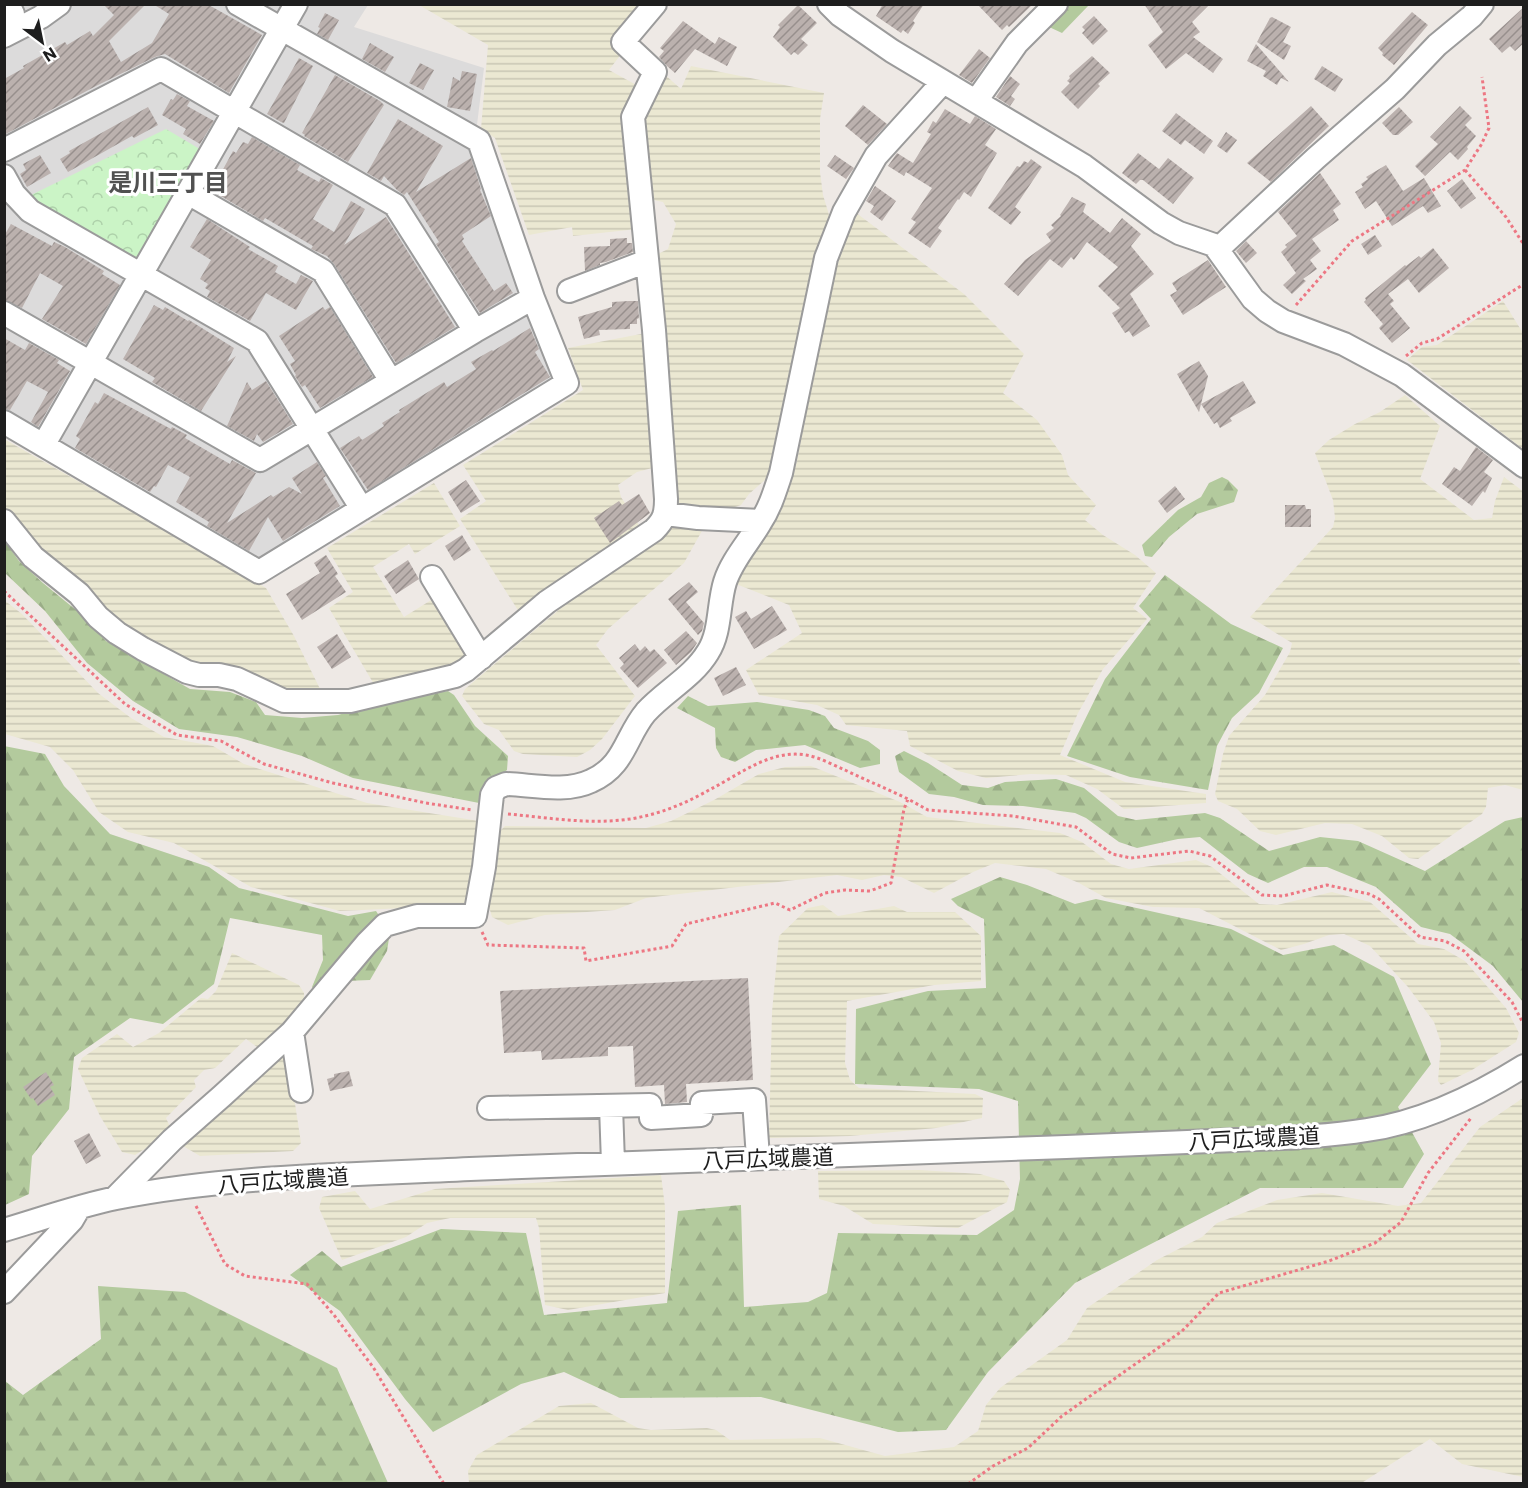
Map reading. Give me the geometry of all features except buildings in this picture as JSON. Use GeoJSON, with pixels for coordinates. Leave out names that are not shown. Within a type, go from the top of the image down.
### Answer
{"type":"FeatureCollection","features":[{"type":"Feature","properties":{"kind":"street"},"geometry":{"type":"LineString","coordinates":[[4,36],[41,17],[59,4]]}},
{"type":"Feature","properties":{"kind":"street"},"geometry":{"type":"LineString","coordinates":[[4,423],[44,444],[259,572],[567,383],[533,298],[479,141],[238,4]]}},
{"type":"Feature","properties":{"kind":"street"},"geometry":{"type":"LineString","coordinates":[[44,444],[236,113],[296,4]]}},
{"type":"Feature","properties":{"kind":"street"},"geometry":{"type":"LineString","coordinates":[[4,521],[33,556],[79,594],[98,617],[117,633],[187,672],[237,679],[284,701],[350,701],[455,676],[481,658],[546,602],[654,531],[663,522],[666,514],[655,342],[633,117],[655,72],[623,42],[655,4]]}},
{"type":"Feature","properties":{"kind":"street"},"geometry":{"type":"LineString","coordinates":[[830,4],[840,15],[892,51],[1084,166],[1161,223],[1179,233],[1214,245],[1253,299],[1267,311],[1283,321],[1344,344],[1391,369],[1428,393],[1524,466]]}},
{"type":"Feature","properties":{"kind":"street"},"geometry":{"type":"LineString","coordinates":[[976,101],[1017,43],[1056,4]]}},
{"type":"Feature","properties":{"kind":"street"},"geometry":{"type":"LineString","coordinates":[[1218,249],[1395,89],[1437,45],[1472,16],[1482,4]]}},
{"type":"Feature","properties":{"kind":"street"},"geometry":{"type":"LineString","coordinates":[[4,150],[161,69],[395,205],[475,331]]}},
{"type":"Feature","properties":{"kind":"street"},"geometry":{"type":"LineString","coordinates":[[115,1198],[172,1140],[292,1032],[385,925],[417,916],[475,916],[484,867],[492,795],[496,788],[506,784],[573,788],[610,771],[624,752],[638,723],[695,668],[709,651],[716,632],[725,582],[761,522],[781,473],[826,258],[844,212],[876,156],[943,82]]}},
{"type":"Feature","properties":{"kind":"street"},"geometry":{"type":"LineString","coordinates":[[4,176],[14,194],[30,211],[257,341],[362,509]]}},
{"type":"Feature","properties":{"kind":"street"},"geometry":{"type":"LineString","coordinates":[[188,193],[324,272],[391,381]]}},
{"type":"Feature","properties":{"kind":"street"},"geometry":{"type":"LineString","coordinates":[[569,291],[647,261]]}},
{"type":"Feature","properties":{"kind":"street"},"geometry":{"type":"LineString","coordinates":[[4,313],[260,460],[533,298]]}},
{"type":"Feature","properties":{"kind":"street"},"geometry":{"type":"LineString","coordinates":[[666,514],[761,522]]}},
{"type":"Feature","properties":{"kind":"street"},"geometry":{"type":"LineString","coordinates":[[432,577],[481,658]]}},
{"type":"Feature","properties":{"kind":"street"},"geometry":{"type":"LineString","coordinates":[[292,1032],[301,1091]]}},
{"type":"Feature","properties":{"kind":"street","name":"八戸広域農道"},"geometry":{"type":"LineString","coordinates":[[4,1230],[115,1198],[267,1179],[613,1163],[1283,1138],[1368,1130],[1453,1105],[1494,1085],[1524,1066]]}},
{"type":"Feature","properties":{"kind":"street"},"geometry":{"type":"LineString","coordinates":[[489,1108],[650,1105],[651,1118],[701,1115],[702,1103],[754,1100],[758,1158]]}},
{"type":"Feature","properties":{"kind":"street"},"geometry":{"type":"LineString","coordinates":[[611,1106],[613,1163]]}},
{"type":"Feature","properties":{"kind":"street"},"geometry":{"type":"LineString","coordinates":[[4,1292],[72,1220],[79,1208]]}},
{"type":"Feature","properties":{"kind":"path"},"geometry":{"type":"LineString","coordinates":[[1283,321],[1352,241],[1466,170],[1489,128],[1482,78]]}},
{"type":"Feature","properties":{"kind":"path"},"geometry":{"type":"LineString","coordinates":[[1466,170],[1506,217],[1524,245]]}},
{"type":"Feature","properties":{"kind":"path"},"geometry":{"type":"LineString","coordinates":[[1391,369],[1422,343],[1437,339],[1524,284]]}},
{"type":"Feature","properties":{"kind":"path"},"geometry":{"type":"LineString","coordinates":[[4,591],[125,704],[177,735],[221,741],[264,764],[333,783],[426,803],[491,813],[573,820],[614,820],[645,816],[673,807],[708,791],[759,762],[774,757],[806,755],[829,763],[928,810],[1013,816],[1076,827],[1112,854],[1131,858],[1190,851],[1210,856],[1262,895],[1283,896],[1327,885],[1369,894],[1379,899],[1420,937],[1445,941],[1464,951],[1512,1002],[1524,1025]]}},
{"type":"Feature","properties":{"kind":"path"},"geometry":{"type":"LineString","coordinates":[[475,916],[488,945],[585,948],[586,961],[672,946],[686,924],[775,903],[790,910],[825,893],[845,890],[870,891],[891,883],[904,809],[908,799]]}},
{"type":"Feature","properties":{"kind":"path"},"geometry":{"type":"LineString","coordinates":[[968,1484],[993,1466],[1028,1448],[1062,1416],[1182,1331],[1219,1293],[1329,1261],[1375,1243],[1401,1222],[1428,1173],[1475,1113]]}},
{"type":"Feature","properties":{"kind":"path"},"geometry":{"type":"LineString","coordinates":[[185,1188],[225,1264],[245,1276],[307,1284],[373,1366],[444,1484]]}},
{"type":"Feature","properties":{"kind":"shaded area"},"geometry":{"type":"Polygon","coordinates":[[[4,5],[368,5],[354,27],[484,68],[474,149],[558,382],[257,565],[5,416],[4,5]]]}},
{"type":"Feature","properties":{"kind":"shaded area"},"geometry":{"type":"Polygon","coordinates":[[[419,5],[645,5],[612,43],[622,53],[609,70],[640,87],[637,229],[573,236],[572,227],[529,235],[495,138],[481,129],[488,45],[419,5]]]}},
{"type":"Feature","properties":{"kind":"shaded area"},"geometry":{"type":"Polygon","coordinates":[[[691,66],[824,93],[820,119],[820,172],[823,195],[830,218],[774,456],[766,479],[749,494],[741,505],[732,508],[703,508],[678,504],[664,358],[658,254],[668,249],[676,224],[663,202],[649,199],[641,124],[664,74],[681,89],[691,66]]]}},
{"type":"Feature","properties":{"kind":"shaded area"},"geometry":{"type":"Polygon","coordinates":[[[855,212],[964,294],[1024,354],[1003,393],[1037,420],[1062,455],[1068,475],[1096,505],[1085,520],[1103,535],[1135,555],[1156,573],[1133,608],[1147,619],[1103,669],[1078,713],[1060,755],[1125,782],[1206,794],[1206,803],[1124,809],[1097,789],[1066,775],[1031,774],[986,778],[958,771],[910,746],[907,731],[846,725],[839,715],[817,705],[759,695],[746,670],[802,633],[789,605],[736,584],[784,499],[797,461],[828,293],[855,212]]]}},
{"type":"Feature","properties":{"kind":"shaded area"},"geometry":{"type":"Polygon","coordinates":[[[1503,301],[1523,333],[1523,449],[1407,360],[1422,347],[1437,345],[1503,301]]]}},
{"type":"Feature","properties":{"kind":"shaded area"},"geometry":{"type":"Polygon","coordinates":[[[646,333],[656,467],[637,472],[618,485],[621,497],[642,530],[521,615],[460,519],[486,501],[463,465],[583,390],[568,348],[646,333]]]}},
{"type":"Feature","properties":{"kind":"shaded area"},"geometry":{"type":"Polygon","coordinates":[[[1405,395],[1440,426],[1420,479],[1474,520],[1492,518],[1495,501],[1504,477],[1524,492],[1524,654],[1518,660],[1524,670],[1523,790],[1505,785],[1488,788],[1486,807],[1482,814],[1418,859],[1409,858],[1382,836],[1352,824],[1325,823],[1276,835],[1260,831],[1237,809],[1218,801],[1215,794],[1229,736],[1265,695],[1290,652],[1292,643],[1250,617],[1333,527],[1335,518],[1333,500],[1315,453],[1329,440],[1380,412],[1405,395]]]}},
{"type":"Feature","properties":{"kind":"shaded area"},"geometry":{"type":"Polygon","coordinates":[[[4,439],[266,588],[294,636],[323,695],[294,694],[201,668],[116,622],[5,512],[4,439]]]}},
{"type":"Feature","properties":{"kind":"shaded area"},"geometry":{"type":"Polygon","coordinates":[[[434,483],[460,526],[415,554],[409,544],[373,567],[404,617],[436,597],[472,657],[463,665],[375,686],[329,608],[353,592],[327,548],[434,483]]]}},
{"type":"Feature","properties":{"kind":"shaded area"},"geometry":{"type":"Polygon","coordinates":[[[675,523],[703,529],[684,563],[608,629],[596,645],[635,696],[602,739],[590,750],[577,757],[523,754],[514,751],[499,730],[484,724],[462,696],[465,689],[561,608],[560,605],[653,542],[675,523]]]}},
{"type":"Feature","properties":{"kind":"shaded area"},"geometry":{"type":"Polygon","coordinates":[[[4,600],[22,614],[98,693],[131,718],[164,737],[213,746],[244,764],[367,803],[479,821],[470,905],[340,911],[251,887],[174,843],[128,832],[99,812],[73,770],[50,747],[5,734],[4,600]]]}},
{"type":"Feature","properties":{"kind":"shaded area"},"geometry":{"type":"Polygon","coordinates":[[[811,766],[900,802],[927,817],[1060,833],[1082,842],[1111,864],[1129,869],[1196,860],[1212,867],[1259,904],[1277,905],[1332,892],[1370,902],[1418,944],[1444,949],[1465,961],[1506,1008],[1519,1033],[1516,1042],[1472,1070],[1441,1085],[1438,1081],[1441,1043],[1434,1022],[1408,987],[1370,946],[1344,934],[1329,935],[1281,950],[1199,908],[1153,907],[1106,898],[1046,869],[995,863],[934,893],[901,877],[884,875],[862,880],[837,875],[646,898],[615,910],[545,915],[508,925],[492,917],[487,900],[500,831],[505,826],[646,828],[671,821],[759,774],[785,767],[811,766]]]}},
{"type":"Feature","properties":{"kind":"shaded area"},"geometry":{"type":"Polygon","coordinates":[[[823,905],[838,916],[894,906],[907,912],[955,912],[981,936],[981,981],[934,985],[847,1001],[845,1063],[850,1080],[859,1088],[975,1094],[983,1098],[982,1118],[936,1128],[850,1136],[769,1138],[772,1012],[779,936],[808,908],[823,905]]]}},
{"type":"Feature","properties":{"kind":"shaded area"},"geometry":{"type":"Polygon","coordinates":[[[232,953],[299,985],[304,993],[304,1000],[279,1032],[260,1049],[246,1039],[215,1068],[204,1070],[194,1080],[196,1087],[166,1118],[171,1129],[164,1137],[135,1155],[122,1152],[100,1116],[78,1069],[82,1058],[117,1034],[133,1047],[159,1033],[201,998],[208,999],[216,991],[232,953]]]}},
{"type":"Feature","properties":{"kind":"shaded area"},"geometry":{"type":"Polygon","coordinates":[[[287,1051],[301,1143],[293,1151],[200,1156],[178,1143],[287,1051]]]}},
{"type":"Feature","properties":{"kind":"shaded area"},"geometry":{"type":"Polygon","coordinates":[[[1523,1098],[1523,1477],[1462,1464],[1430,1439],[1360,1484],[469,1483],[468,1471],[477,1455],[559,1406],[591,1403],[638,1428],[651,1430],[707,1428],[716,1430],[730,1440],[820,1438],[885,1456],[954,1447],[978,1431],[986,1405],[1000,1388],[1067,1340],[1087,1308],[1157,1260],[1202,1237],[1217,1223],[1277,1200],[1322,1193],[1398,1206],[1421,1203],[1480,1127],[1523,1098]]]}},
{"type":"Feature","properties":{"kind":"shaded area"},"geometry":{"type":"Polygon","coordinates":[[[920,1170],[980,1174],[1004,1181],[1010,1190],[1007,1202],[958,1228],[873,1224],[844,1206],[819,1199],[818,1171],[920,1170]]]}},
{"type":"Feature","properties":{"kind":"shaded area"},"geometry":{"type":"Polygon","coordinates":[[[661,1175],[665,1207],[665,1293],[568,1310],[545,1305],[539,1228],[536,1218],[450,1218],[427,1223],[406,1237],[342,1260],[319,1208],[322,1197],[355,1191],[370,1209],[435,1189],[661,1175]]]}},
{"type":"Feature","properties":{"kind":"green space"},"geometry":{"type":"Polygon","coordinates":[[[1043,5],[1089,5],[1062,33],[1047,26],[1043,5]]]}},
{"type":"Feature","properties":{"kind":"green space"},"geometry":{"type":"Polygon","coordinates":[[[166,129],[203,151],[142,259],[133,263],[27,197],[166,129]]]}},
{"type":"Feature","properties":{"kind":"green space"},"geometry":{"type":"Polygon","coordinates":[[[1222,477],[1238,490],[1234,502],[1197,514],[1169,537],[1152,557],[1145,556],[1142,545],[1178,510],[1201,497],[1209,483],[1222,477]]]}},
{"type":"Feature","properties":{"kind":"green space"},"geometry":{"type":"Polygon","coordinates":[[[4,540],[19,561],[76,610],[106,641],[190,689],[230,692],[256,702],[265,715],[302,718],[338,715],[391,700],[448,691],[454,695],[475,726],[508,756],[507,770],[485,786],[479,803],[353,778],[302,756],[237,737],[179,729],[133,701],[87,663],[45,611],[6,574],[4,540]]]}},
{"type":"Feature","properties":{"kind":"green space"},"geometry":{"type":"Polygon","coordinates":[[[1165,575],[1231,624],[1283,648],[1259,693],[1232,718],[1217,746],[1208,790],[1130,777],[1067,756],[1105,679],[1151,619],[1139,606],[1165,575]]]}},
{"type":"Feature","properties":{"kind":"green space"},"geometry":{"type":"Polygon","coordinates":[[[688,696],[708,706],[757,702],[809,710],[825,716],[834,728],[868,741],[880,750],[880,764],[860,768],[805,745],[756,750],[735,762],[721,757],[716,748],[715,728],[677,708],[688,696]]]}},
{"type":"Feature","properties":{"kind":"green space"},"geometry":{"type":"Polygon","coordinates":[[[4,746],[45,754],[64,786],[110,834],[209,867],[239,888],[348,916],[376,911],[390,932],[387,951],[370,980],[345,981],[318,996],[312,987],[323,960],[322,935],[230,918],[214,984],[163,1024],[130,1018],[74,1057],[69,1109],[32,1156],[29,1194],[5,1205],[4,746]]]}},
{"type":"Feature","properties":{"kind":"green space"},"geometry":{"type":"Polygon","coordinates":[[[904,751],[962,785],[988,788],[1005,782],[1056,779],[1084,788],[1118,816],[1136,820],[1205,813],[1220,818],[1269,851],[1320,837],[1358,841],[1425,871],[1505,821],[1523,817],[1523,1002],[1493,966],[1450,934],[1421,927],[1376,887],[1327,867],[1304,867],[1268,883],[1248,874],[1200,837],[1178,839],[1137,848],[1119,842],[1086,818],[1075,813],[1023,806],[983,805],[954,797],[929,794],[899,772],[895,756],[904,751]]]}},
{"type":"Feature","properties":{"kind":"green space"},"geometry":{"type":"Polygon","coordinates":[[[1000,877],[1075,904],[1096,899],[1231,929],[1283,955],[1334,945],[1394,977],[1431,1064],[1398,1107],[1424,1154],[1403,1188],[1260,1188],[1075,1283],[988,1372],[946,1430],[898,1432],[761,1397],[620,1398],[564,1372],[521,1384],[433,1432],[405,1399],[340,1311],[290,1275],[322,1251],[341,1267],[441,1229],[526,1233],[544,1315],[667,1303],[678,1211],[741,1205],[744,1307],[808,1302],[827,1293],[838,1233],[977,1235],[1014,1210],[1020,1179],[1018,1101],[979,1089],[855,1084],[856,1009],[928,991],[986,988],[984,919],[958,906],[951,899],[1000,877]]]}},
{"type":"Feature","properties":{"kind":"green space"},"geometry":{"type":"Polygon","coordinates":[[[98,1286],[185,1292],[337,1368],[388,1483],[5,1483],[5,1381],[23,1395],[101,1339],[98,1286]]]}},
{"type":"Feature","properties":{"kind":"district","name":"是川三丁目"},"geometry":{"type":"Point","coordinates":[168,181]}}]}
